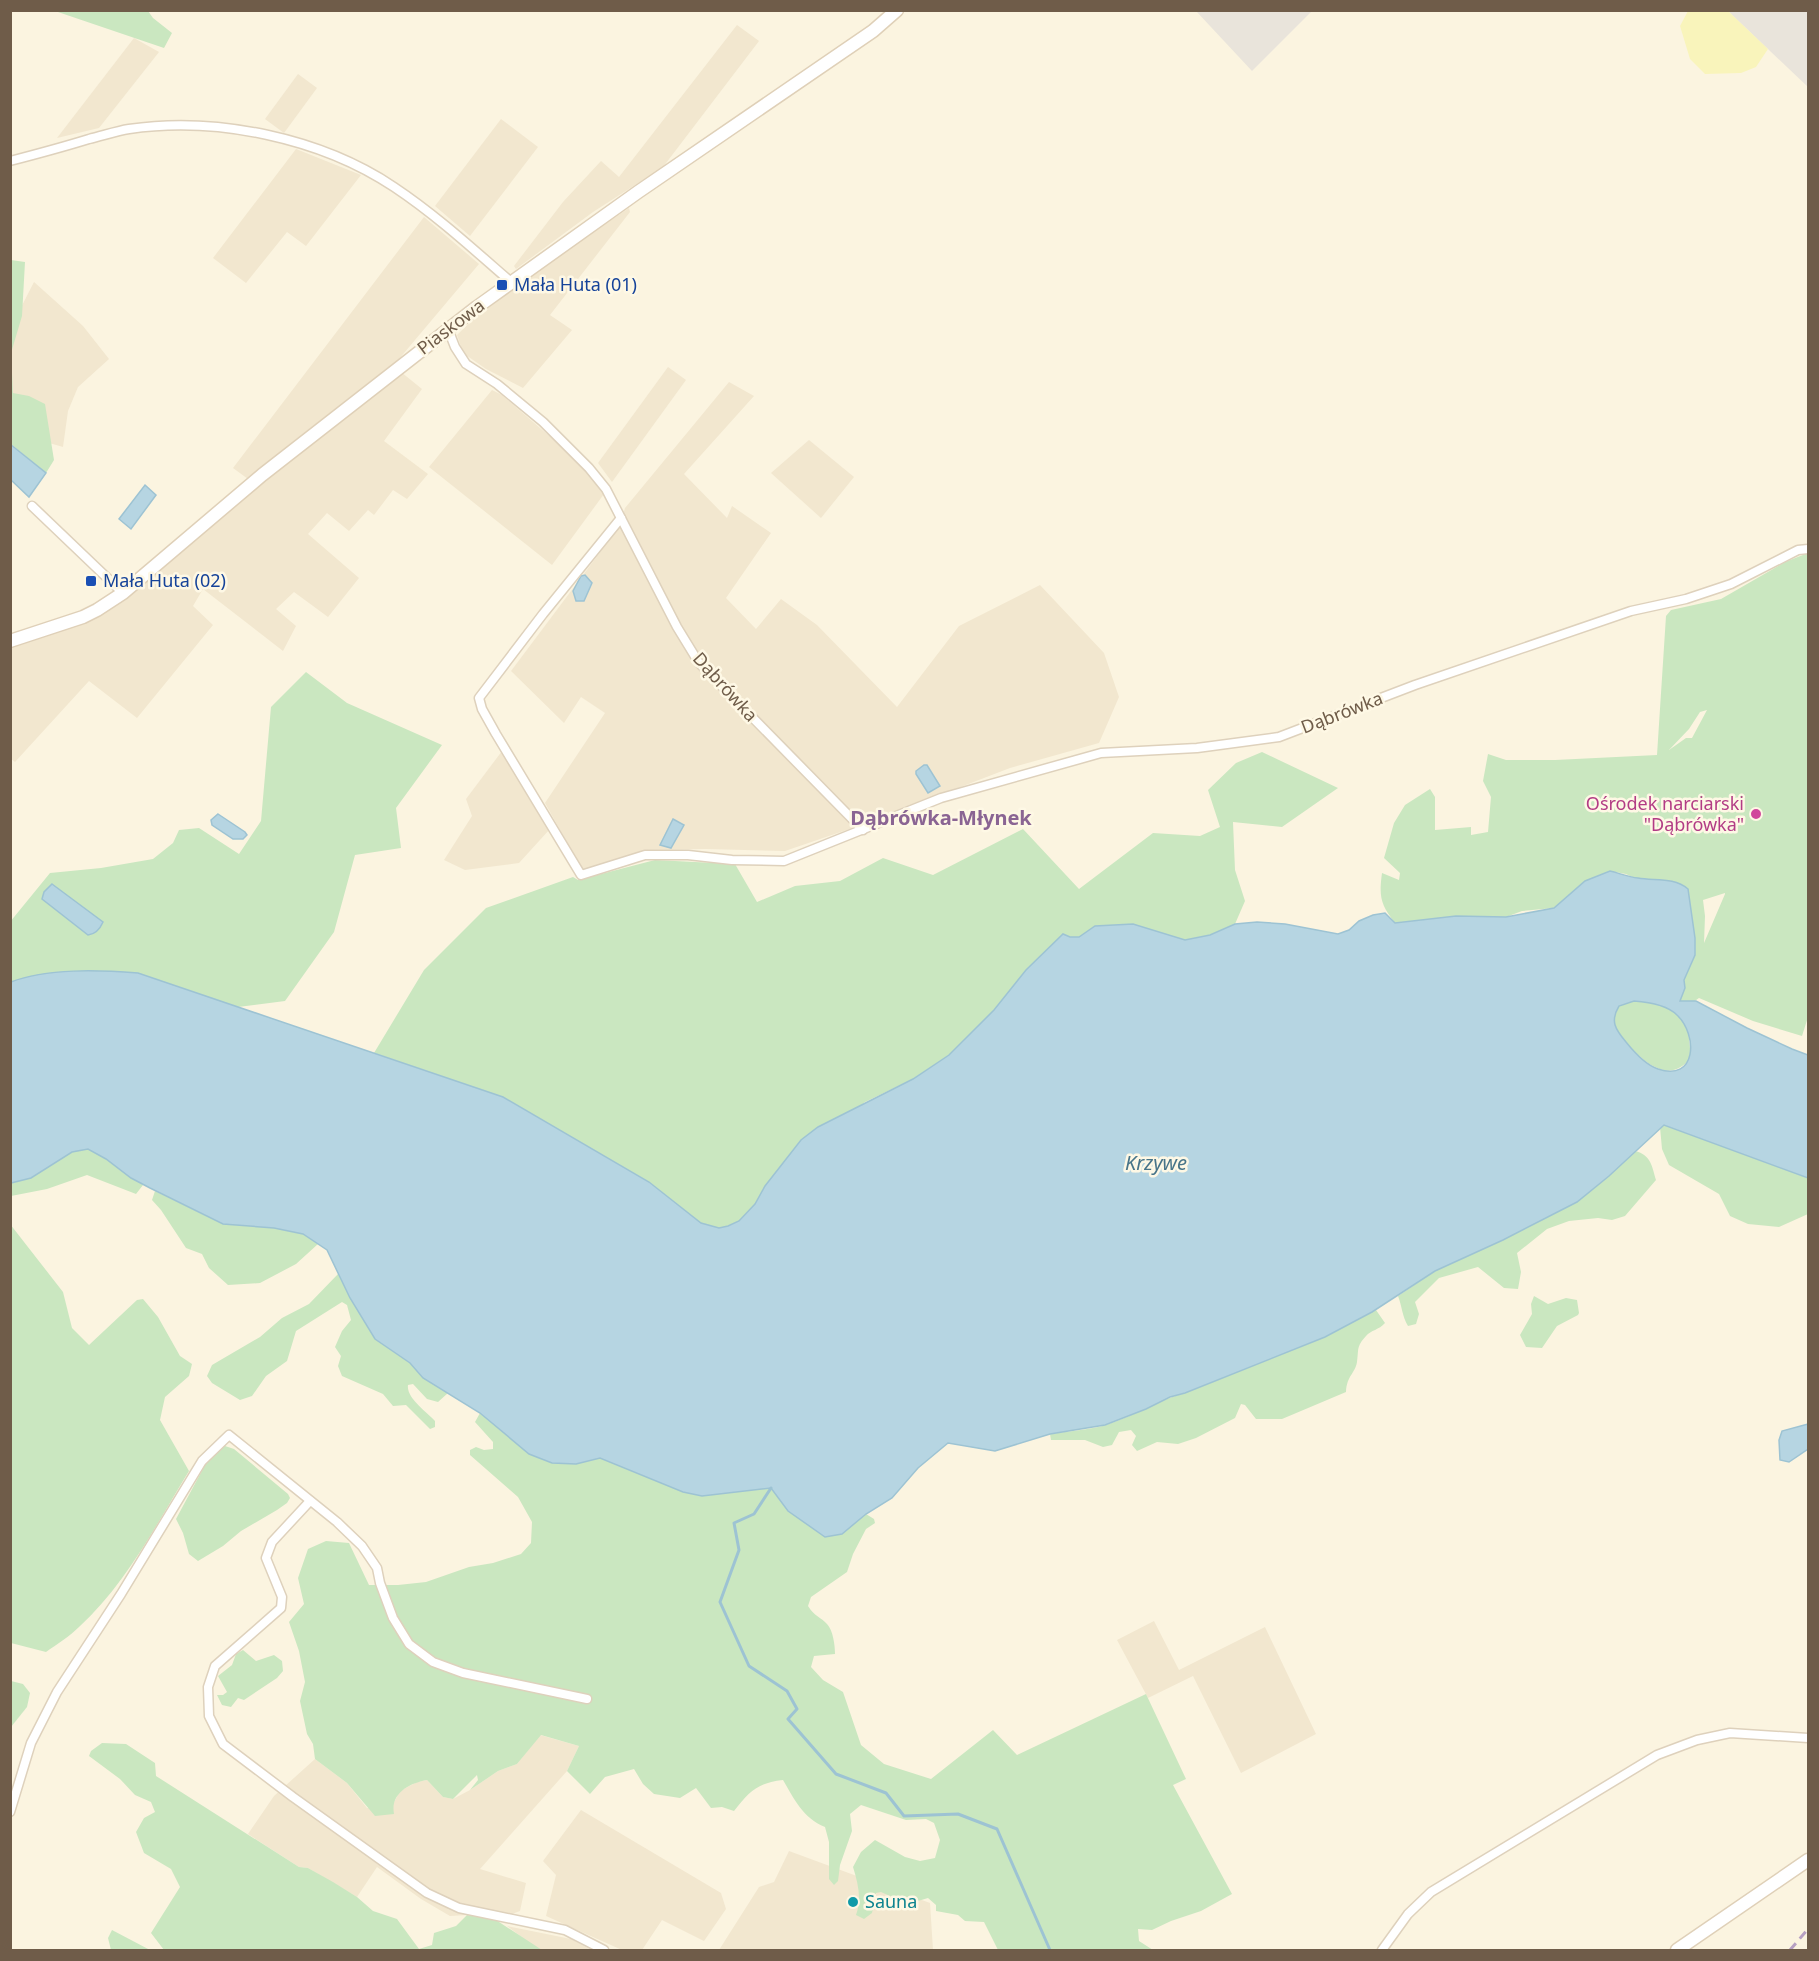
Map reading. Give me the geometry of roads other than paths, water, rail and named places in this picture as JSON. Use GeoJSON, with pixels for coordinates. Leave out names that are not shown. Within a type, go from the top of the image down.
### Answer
{"type":"FeatureCollection","features":[{"type":"Feature","properties":{"kind":"street","name":"Piaskowa"},"geometry":{"type":"LineString","coordinates":[[10,641],[83,617],[110,603],[262,475],[448,329],[511,282],[873,31],[897,10]]}},
{"type":"Feature","properties":{"kind":"street"},"geometry":{"type":"LineString","coordinates":[[10,161],[128,129],[170,126],[219,127],[277,136],[365,170],[394,187],[454,232],[511,282]]}},
{"type":"Feature","properties":{"kind":"street","name":"Dąbrówka"},"geometry":{"type":"LineString","coordinates":[[448,329],[455,347],[466,364],[497,384],[543,422],[590,468],[606,489],[677,627],[699,663],[863,830]]}},
{"type":"Feature","properties":{"kind":"street"},"geometry":{"type":"LineString","coordinates":[[32,507],[123,593]]}},
{"type":"Feature","properties":{"kind":"street","name":"Dąbrówka"},"geometry":{"type":"LineString","coordinates":[[621,518],[479,698],[482,709],[496,734],[580,875],[645,855],[688,855],[732,860],[784,861],[941,798],[1101,753],[1197,748],[1279,738],[1415,685],[1631,611],[1686,599],[1731,584],[1798,550],[1809,549]]}},
{"type":"Feature","properties":{"kind":"street"},"geometry":{"type":"LineString","coordinates":[[10,1812],[31,1743],[52,1702],[202,1461],[229,1434],[337,1522],[362,1546],[377,1568],[393,1618],[409,1644],[433,1662],[463,1673],[587,1699]]}},
{"type":"Feature","properties":{"kind":"street"},"geometry":{"type":"LineString","coordinates":[[310,1502],[272,1542],[266,1558],[282,1597],[281,1608],[215,1666],[208,1687],[209,1716],[223,1744],[427,1893],[459,1908],[565,1930],[603,1950]]}},
{"type":"Feature","properties":{"kind":"street"},"geometry":{"type":"LineString","coordinates":[[1382,1950],[1408,1914],[1431,1892],[1658,1755],[1697,1740],[1730,1733],[1809,1738]]}},
{"type":"Feature","properties":{"kind":"street"},"geometry":{"type":"LineString","coordinates":[[1677,1950],[1809,1860]]}},
{"type":"Feature","properties":{"kind":"water"},"geometry":{"type":"Polygon","coordinates":[[[10,444],[46,473],[29,497],[11,480],[10,444]]]}},
{"type":"Feature","properties":{"kind":"water"},"geometry":{"type":"Polygon","coordinates":[[[145,485],[156,495],[131,529],[119,519],[145,485]]]}},
{"type":"Feature","properties":{"kind":"water"},"geometry":{"type":"Polygon","coordinates":[[[585,575],[592,583],[584,601],[576,601],[573,591],[581,576],[585,575]]]}},
{"type":"Feature","properties":{"kind":"water"},"geometry":{"type":"Polygon","coordinates":[[[927,765],[940,786],[928,793],[916,774],[916,771],[927,765]]]}},
{"type":"Feature","properties":{"kind":"water"},"geometry":{"type":"Polygon","coordinates":[[[218,814],[247,835],[243,839],[233,839],[212,825],[211,820],[218,814]]]}},
{"type":"Feature","properties":{"kind":"water"},"geometry":{"type":"Polygon","coordinates":[[[673,819],[684,825],[671,848],[660,845],[673,819]]]}},
{"type":"Feature","properties":{"kind":"water","name":"Krzywe"},"geometry":{"type":"Polygon","coordinates":[[[1610,871],[1634,877],[1671,881],[1688,889],[1695,955],[1684,980],[1685,988],[1680,1001],[1696,1001],[1747,1028],[1808,1055],[1808,1178],[1664,1125],[1577,1202],[1503,1240],[1435,1271],[1372,1312],[1325,1337],[1170,1397],[1105,1425],[1050,1434],[995,1451],[948,1443],[918,1468],[892,1498],[866,1514],[842,1534],[825,1537],[788,1511],[771,1488],[702,1496],[683,1492],[600,1458],[576,1464],[552,1463],[529,1454],[480,1413],[423,1378],[410,1363],[375,1339],[350,1298],[327,1250],[303,1234],[274,1228],[223,1224],[131,1178],[88,1149],[72,1152],[31,1178],[11,1183],[11,982],[25,977],[57,972],[138,973],[503,1097],[649,1182],[701,1223],[719,1228],[739,1221],[755,1204],[765,1186],[801,1140],[818,1127],[913,1079],[949,1055],[994,1010],[1026,970],[1063,934],[1079,937],[1095,926],[1133,924],[1185,940],[1210,935],[1235,924],[1257,922],[1285,924],[1338,934],[1349,930],[1359,921],[1385,913],[1395,923],[1456,916],[1506,917],[1554,908],[1585,881],[1610,871]],[[1634,1001],[1619,1006],[1616,1011],[1614,1021],[1619,1033],[1636,1054],[1654,1067],[1671,1071],[1680,1069],[1687,1063],[1690,1054],[1688,1034],[1684,1024],[1668,1009],[1634,1001]]]}},
{"type":"Feature","properties":{"kind":"water"},"geometry":{"type":"Polygon","coordinates":[[[52,884],[103,922],[101,927],[88,935],[42,899],[44,892],[52,884]]]}},
{"type":"Feature","properties":{"kind":"water"},"geometry":{"type":"Polygon","coordinates":[[[1808,1424],[1808,1449],[1789,1462],[1780,1460],[1779,1440],[1782,1431],[1808,1424]]]}},
{"type":"Feature","properties":{"kind":"waterway"},"geometry":{"type":"LineString","coordinates":[[771,1488],[754,1514],[734,1523],[739,1550],[720,1602],[749,1666],[787,1691],[797,1709],[788,1719],[836,1774],[886,1793],[904,1816],[958,1814],[997,1829],[1050,1950]]}},
{"type":"Feature","properties":{"kind":"railway"},"geometry":{"type":"LineString","coordinates":[[1790,1950],[1808,1929]]}},
{"type":"Feature","properties":{"kind":"place","name":"Mała Huta (01)"},"geometry":{"type":"Point","coordinates":[502,285]}},
{"type":"Feature","properties":{"kind":"place","name":"Mała Huta (02)"},"geometry":{"type":"Point","coordinates":[91,581]}},
{"type":"Feature","properties":{"kind":"place","name":"Ośrodek narciarski \"Dąbrówka\""},"geometry":{"type":"Point","coordinates":[1756,814]}},
{"type":"Feature","properties":{"kind":"place","name":"Sauna"},"geometry":{"type":"Point","coordinates":[853,1902]}},
{"type":"Feature","properties":{"kind":"district","name":"Dąbrówka-Młynek"},"geometry":{"type":"Point","coordinates":[941,818]}}]}
